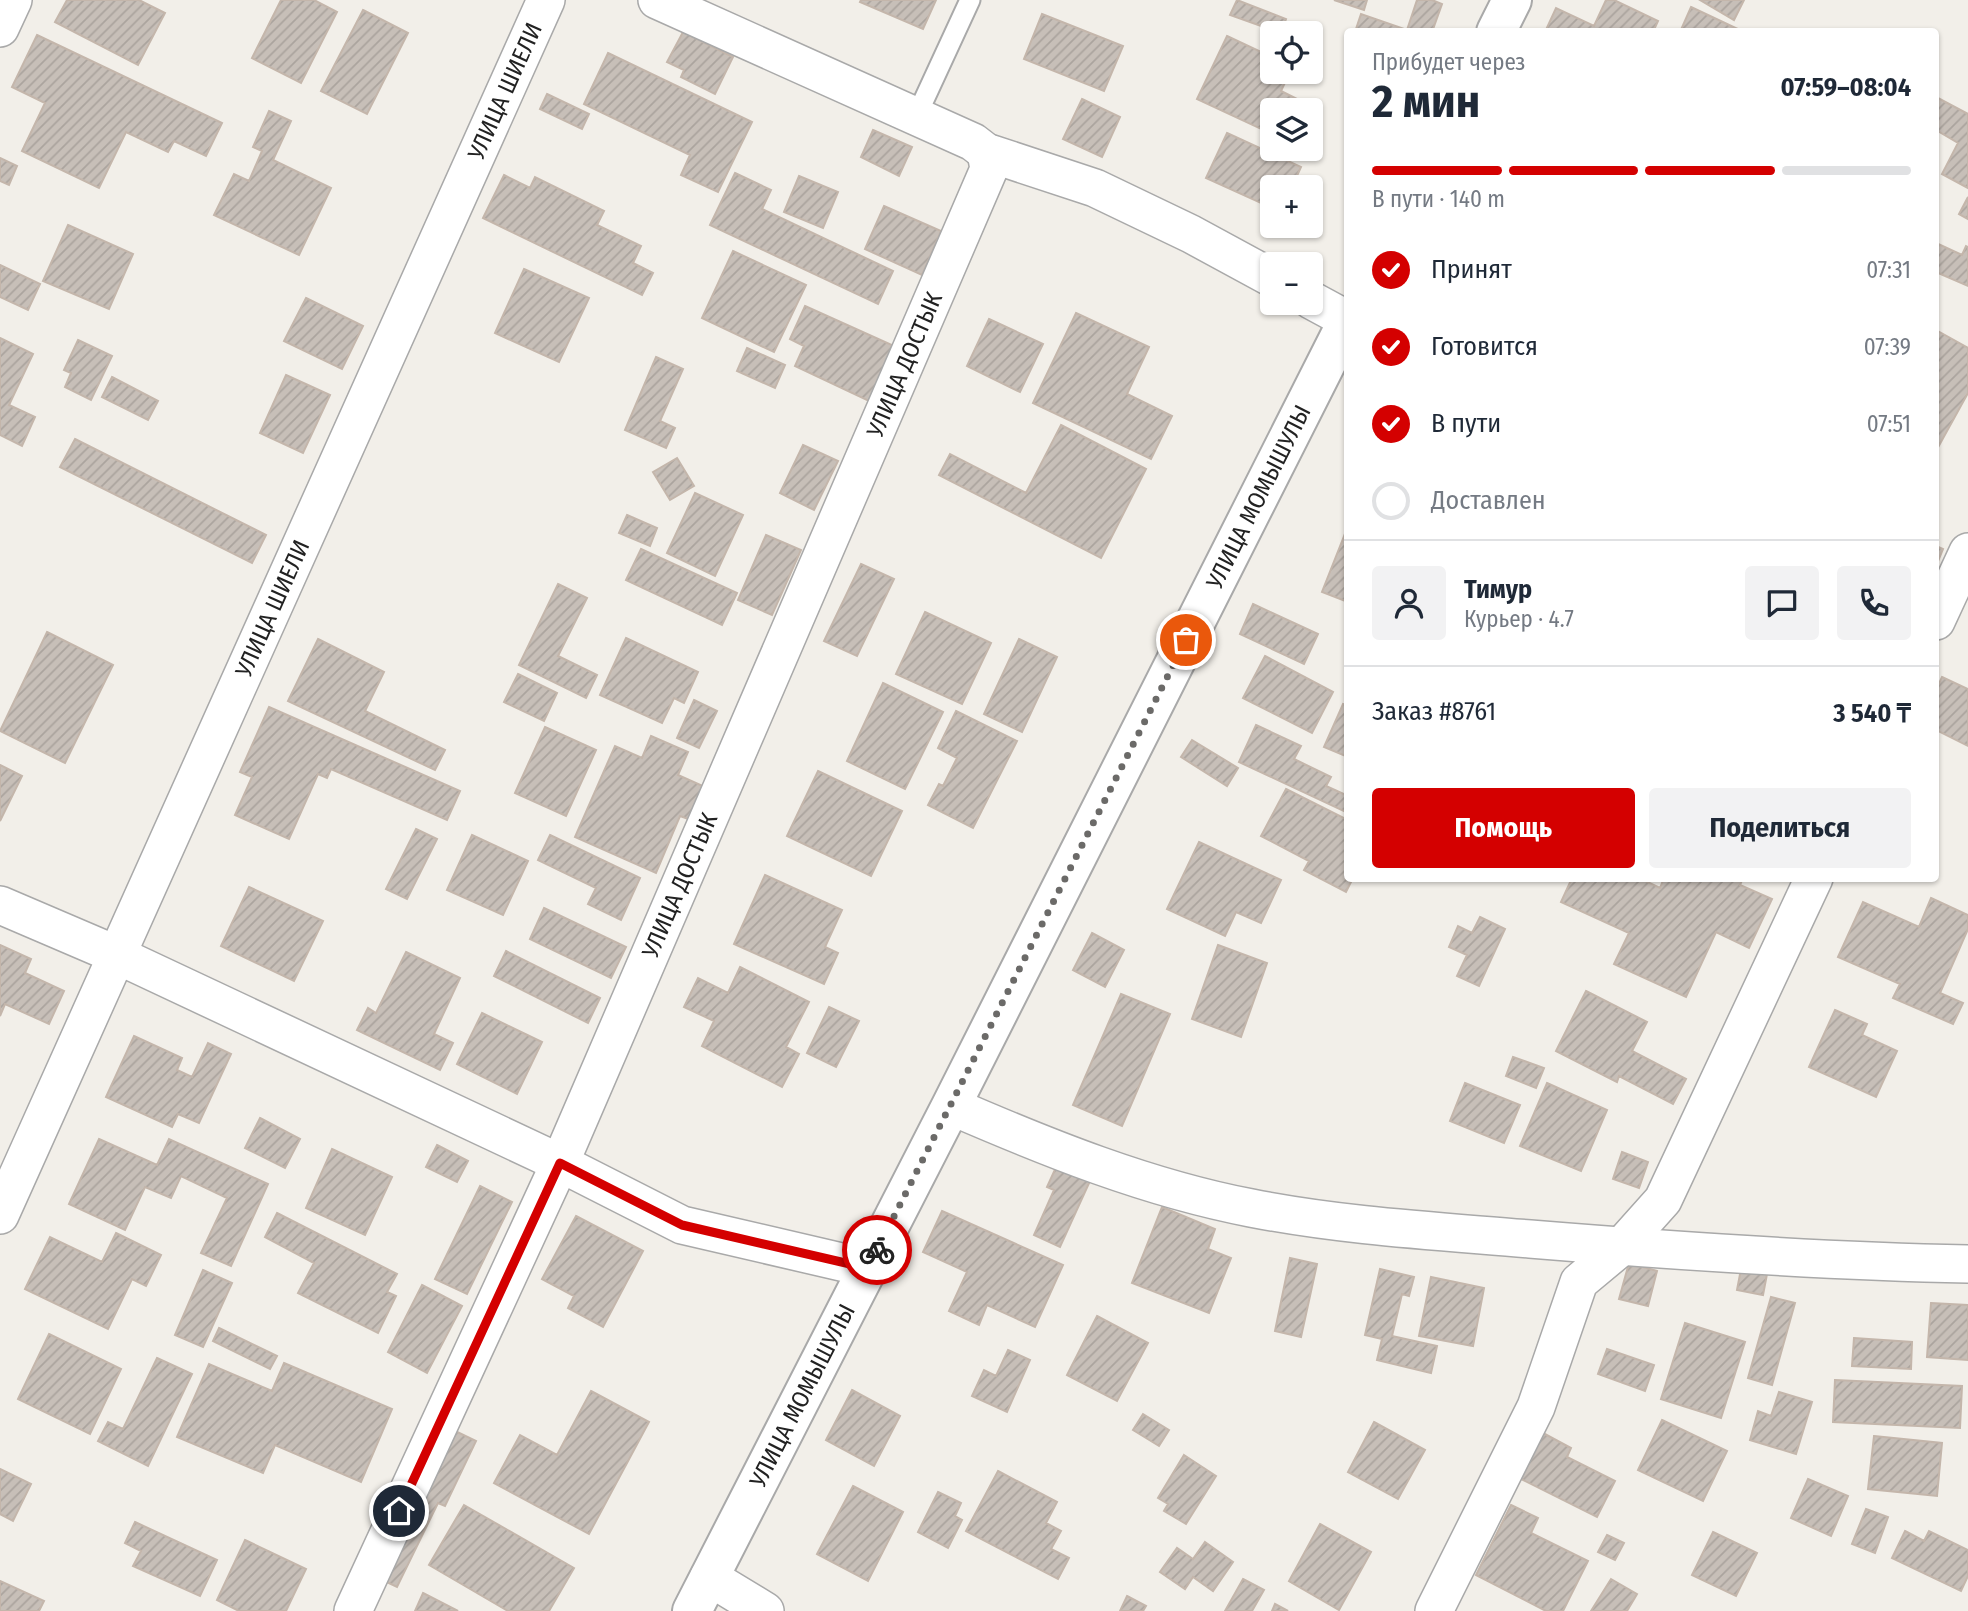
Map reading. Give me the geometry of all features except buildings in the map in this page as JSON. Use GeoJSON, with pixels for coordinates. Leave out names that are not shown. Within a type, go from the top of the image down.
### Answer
{"type":"FeatureCollection","features":[{"type":"Feature","properties":{"kind":"street"},"geometry":{"type":"LineString","coordinates":[[0,28],[13,0]]}},
{"type":"Feature","properties":{"kind":"street","name":"УЛИЦА ШИЕЛИ"},"geometry":{"type":"LineString","coordinates":[[0,1216],[546,0]]}},
{"type":"Feature","properties":{"kind":"street"},"geometry":{"type":"LineString","coordinates":[[657,0],[973,142],[986,152],[1095,188],[1191,234],[1260,271]]}},
{"type":"Feature","properties":{"kind":"street"},"geometry":{"type":"LineString","coordinates":[[1498,28],[1512,0]]}},
{"type":"Feature","properties":{"kind":"street","name":"УЛИЦА ДОСТЫК"},"geometry":{"type":"LineString","coordinates":[[353,1611],[560,1163],[989,169],[986,152]]}},
{"type":"Feature","properties":{"kind":"street"},"geometry":{"type":"LineString","coordinates":[[1323,306],[1344,318]]}},
{"type":"Feature","properties":{"kind":"street","name":"УЛИЦА МОМЫШУЛЫ"},"geometry":{"type":"LineString","coordinates":[[692,1611],[951,1107],[1344,328]]}},
{"type":"Feature","properties":{"kind":"street"},"geometry":{"type":"LineString","coordinates":[[1939,615],[1968,552]]}},
{"type":"Feature","properties":{"kind":"street"},"geometry":{"type":"LineString","coordinates":[[1434,1611],[1536,1407],[1578,1283],[1621,1247],[1663,1200],[1812,882]]}},
{"type":"Feature","properties":{"kind":"street"},"geometry":{"type":"LineString","coordinates":[[0,905],[117,956],[560,1163],[682,1225],[867,1268]]}},
{"type":"Feature","properties":{"kind":"street"},"geometry":{"type":"LineString","coordinates":[[951,1107],[1051,1149],[1159,1185],[1250,1208],[1365,1225],[1621,1247],[1857,1262],[1968,1264]]}},
{"type":"Feature","properties":{"kind":"street"},"geometry":{"type":"LineString","coordinates":[[709,1577],[765,1611]]}},
{"type":"Feature","properties":{"kind":"lane"},"geometry":{"type":"LineString","coordinates":[[916,117],[970,0]]}},
{"type":"Feature","properties":{"kind":"way so far"},"geometry":{"type":"LineString","coordinates":[[877,1250],[1186,640]]}},
{"type":"Feature","properties":{"kind":"route"},"geometry":{"type":"LineString","coordinates":[[399,1511],[560,1163],[682,1225],[867,1268],[877,1250]]}}]}
